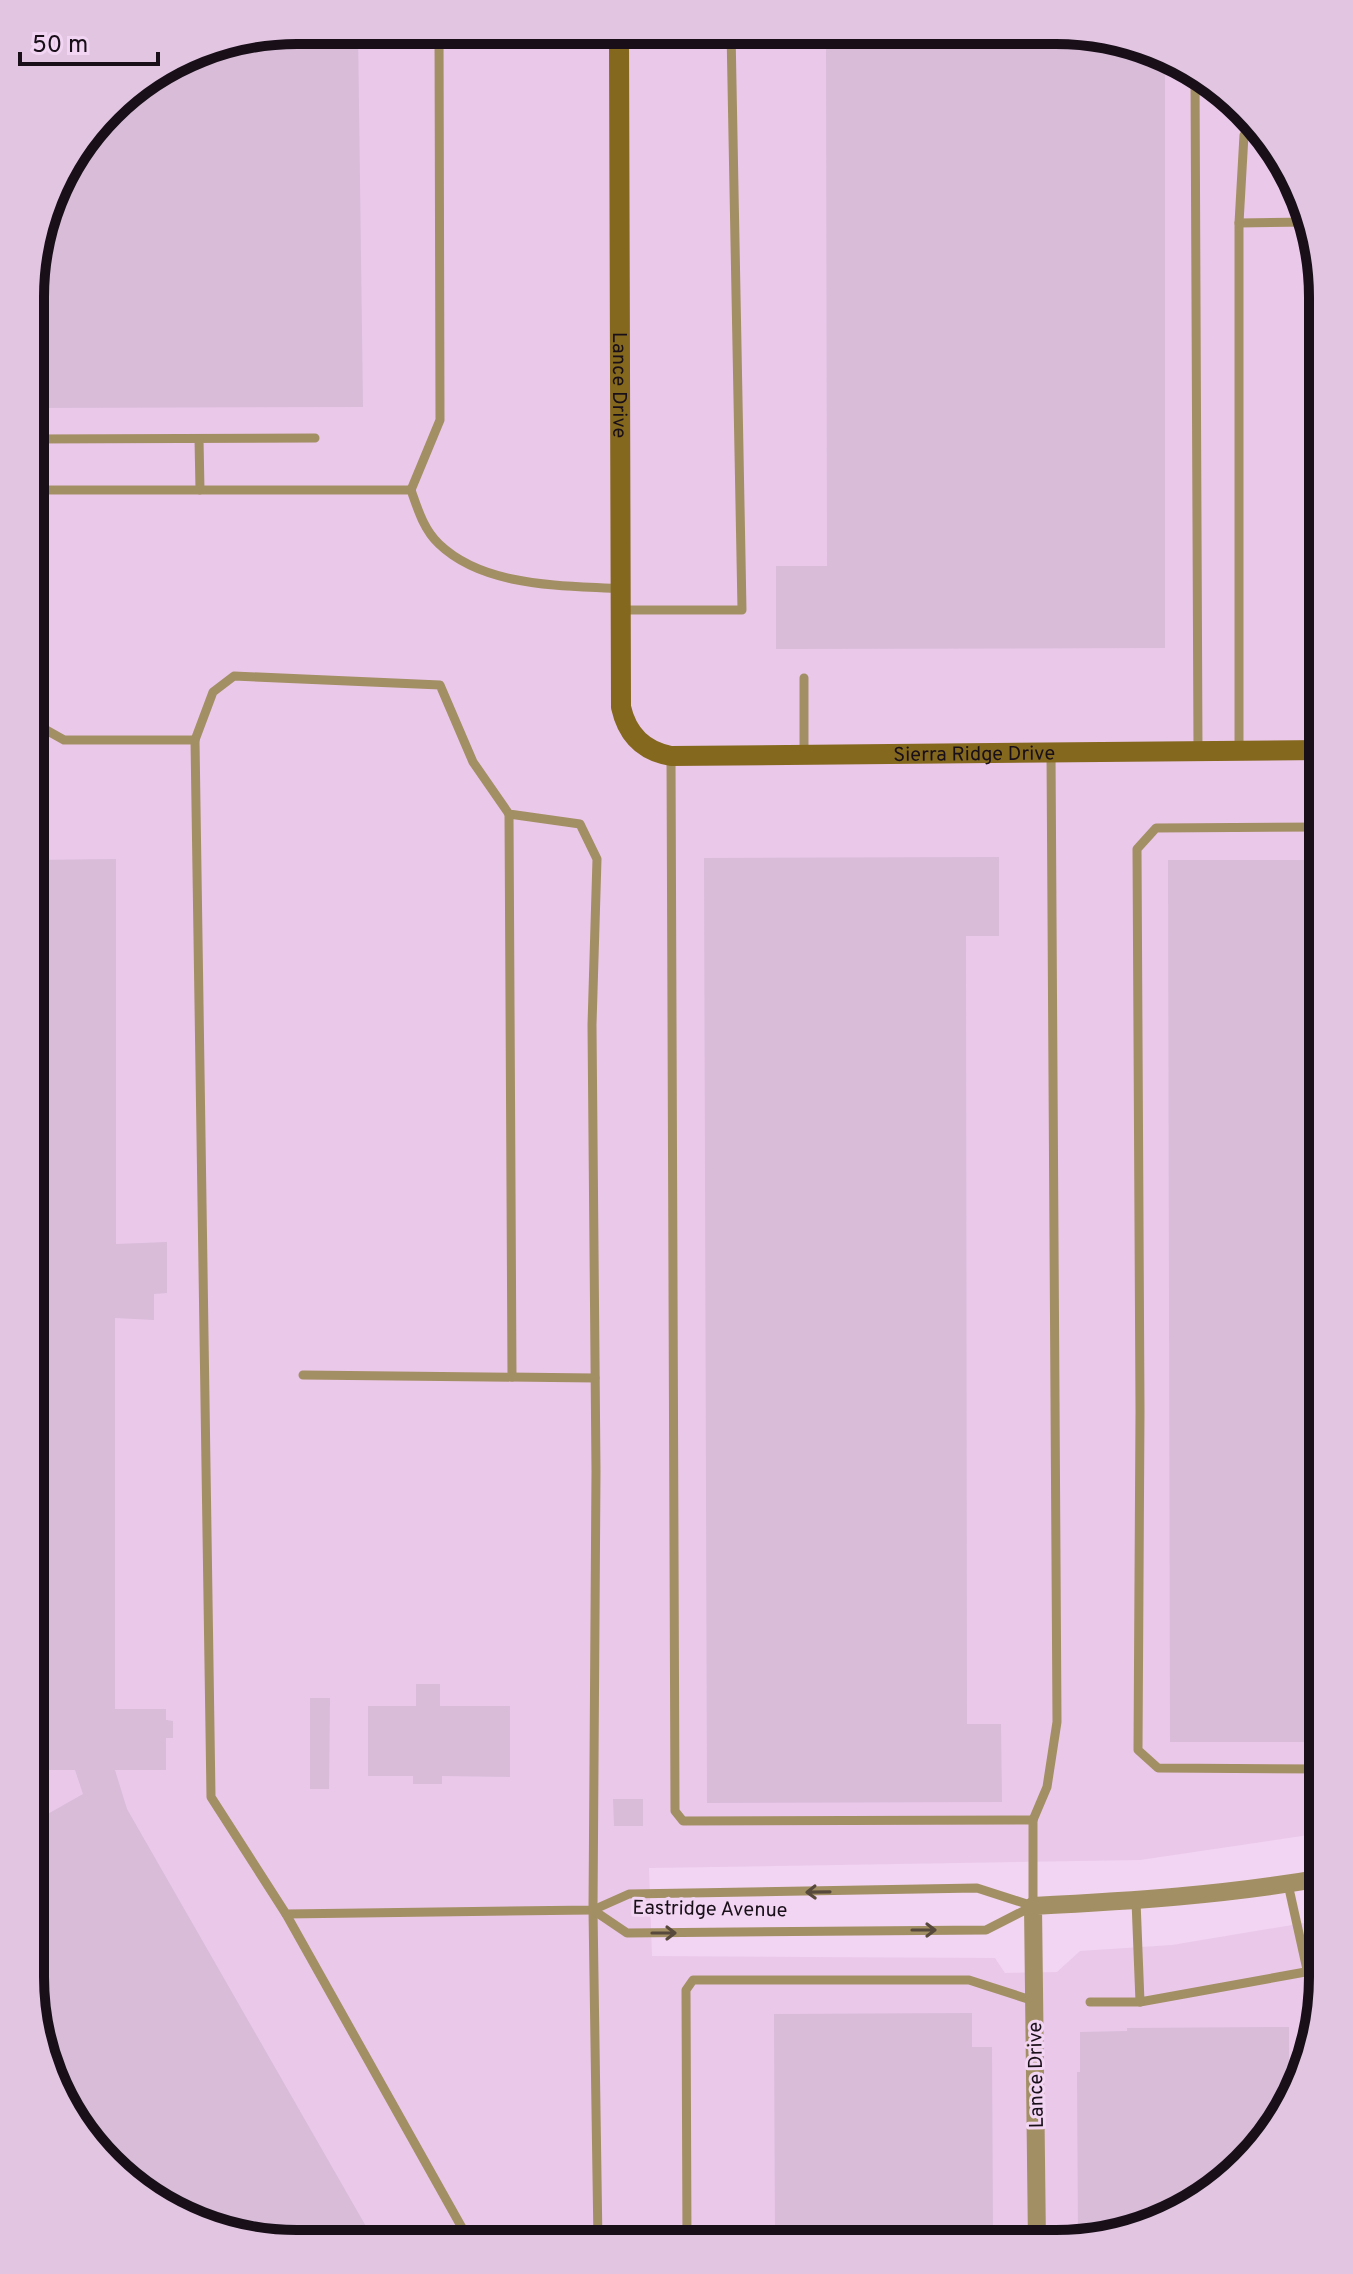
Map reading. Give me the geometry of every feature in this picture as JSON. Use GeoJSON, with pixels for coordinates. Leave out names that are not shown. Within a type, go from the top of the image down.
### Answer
{"type":"FeatureCollection","features":[{"type":"Feature","properties":{"kind":"street","name":"Lance Drive"},"geometry":{"type":"LineString","coordinates":[[619,45],[621,707],[624,722],[632,736]]}},
{"type":"Feature","properties":{"kind":"street","name":"Sierra Ridge Drive"},"geometry":{"type":"LineString","coordinates":[[632,736],[647,748],[671,756],[1309,750]]}},
{"type":"Feature","properties":{"kind":"street","name":"Eastridge Avenue"},"geometry":{"type":"LineString","coordinates":[[1033,1906],[1136,1901],[1308,1880]]}},
{"type":"Feature","properties":{"kind":"street","name":"Lance Drive"},"geometry":{"type":"LineString","coordinates":[[1033,1906],[1037,2230]]}},
{"type":"Feature","properties":{"kind":"lane"},"geometry":{"type":"LineString","coordinates":[[622,610],[742,610],[731,44]]}},
{"type":"Feature","properties":{"kind":"lane"},"geometry":{"type":"LineString","coordinates":[[439,45],[440,420],[411,490],[421,519],[438,543],[461,561],[496,574],[542,584],[622,589]]}},
{"type":"Feature","properties":{"kind":"lane"},"geometry":{"type":"LineString","coordinates":[[1195,86],[1198,751]]}},
{"type":"Feature","properties":{"kind":"lane"},"geometry":{"type":"LineString","coordinates":[[1239,751],[1239,223],[1244,135]]}},
{"type":"Feature","properties":{"kind":"lane"},"geometry":{"type":"LineString","coordinates":[[1239,223],[1298,222]]}},
{"type":"Feature","properties":{"kind":"lane"},"geometry":{"type":"LineString","coordinates":[[44,439],[315,438]]}},
{"type":"Feature","properties":{"kind":"lane"},"geometry":{"type":"LineString","coordinates":[[199,439],[200,490]]}},
{"type":"Feature","properties":{"kind":"lane"},"geometry":{"type":"LineString","coordinates":[[44,490],[411,490]]}},
{"type":"Feature","properties":{"kind":"lane"},"geometry":{"type":"LineString","coordinates":[[463,2230],[286,1914],[211,1797],[195,740],[213,692],[234,676],[440,685],[473,762],[509,814],[512,1377]]}},
{"type":"Feature","properties":{"kind":"lane"},"geometry":{"type":"LineString","coordinates":[[804,678],[804,755]]}},
{"type":"Feature","properties":{"kind":"lane"},"geometry":{"type":"LineString","coordinates":[[44,729],[64,740],[195,740]]}},
{"type":"Feature","properties":{"kind":"lane"},"geometry":{"type":"LineString","coordinates":[[1033,1906],[1033,1820],[1047,1787],[1057,1722],[1051,753]]}},
{"type":"Feature","properties":{"kind":"lane"},"geometry":{"type":"LineString","coordinates":[[671,756],[675,1811],[683,1821],[1033,1820]]}},
{"type":"Feature","properties":{"kind":"lane"},"geometry":{"type":"LineString","coordinates":[[509,814],[580,824],[597,859],[592,1025],[595,1378],[593,1910],[598,2230]]}},
{"type":"Feature","properties":{"kind":"lane"},"geometry":{"type":"LineString","coordinates":[[1308,1769],[1158,1768],[1138,1750],[1137,849],[1156,828],[1309,827]]}},
{"type":"Feature","properties":{"kind":"lane"},"geometry":{"type":"LineString","coordinates":[[303,1375],[595,1378]]}},
{"type":"Feature","properties":{"kind":"lane"},"geometry":{"type":"LineString","coordinates":[[1090,2002],[1140,2002],[1308,1971],[1288,1884]]}},
{"type":"Feature","properties":{"kind":"lane","name":"Eastridge Avenue"},"geometry":{"type":"LineString","coordinates":[[593,1910],[629,1894],[977,1888],[1033,1906]]}},
{"type":"Feature","properties":{"kind":"lane"},"geometry":{"type":"LineString","coordinates":[[1136,1901],[1140,2002]]}},
{"type":"Feature","properties":{"kind":"lane","name":"Eastridge Avenue"},"geometry":{"type":"LineString","coordinates":[[593,1910],[627,1933],[659,1933],[986,1930],[1033,1906]]}},
{"type":"Feature","properties":{"kind":"lane"},"geometry":{"type":"LineString","coordinates":[[286,1914],[593,1910]]}},
{"type":"Feature","properties":{"kind":"lane"},"geometry":{"type":"LineString","coordinates":[[687,2230],[686,1990],[693,1980],[969,1980],[1034,2001]]}},
{"type":"Feature","properties":{"kind":"shaded area"},"geometry":{"type":"Polygon","coordinates":[[[280,45],[1089,46],[1153,63],[1210,96],[1257,143],[1275,170],[1296,216],[1307,264],[1309,297],[1308,1835],[1140,1860],[649,1868],[652,1956],[995,1958],[1005,1973],[1057,1972],[1080,1951],[1172,1945],[1308,1922],[1308,1994],[1304,2026],[1296,2058],[1283,2089],[1266,2118],[1235,2156],[1210,2178],[1182,2196],[1153,2211],[1105,2225],[1056,2230],[264,2228],[200,2211],[143,2178],[96,2131],[78,2104],[57,2058],[46,2010],[44,1977],[44,297],[46,264],[57,216],[78,170],[107,130],[130,107],[185,70],[216,57],[280,45]]]}},
{"type":"Feature","properties":{"kind":"building"},"geometry":{"type":"Polygon","coordinates":[[[826,44],[1089,46],[1121,53],[1165,69],[1165,648],[776,649],[776,566],[827,566],[826,44]]]}},
{"type":"Feature","properties":{"kind":"building"},"geometry":{"type":"Polygon","coordinates":[[[280,45],[358,45],[363,407],[44,408],[46,264],[63,200],[78,170],[107,130],[130,107],[170,78],[216,57],[248,49],[280,45]]]}},
{"type":"Feature","properties":{"kind":"building"},"geometry":{"type":"Polygon","coordinates":[[[1307,265],[1309,297],[1309,552],[1307,265]]]}},
{"type":"Feature","properties":{"kind":"building"},"geometry":{"type":"Polygon","coordinates":[[[999,857],[999,936],[966,936],[967,1724],[1001,1724],[1002,1802],[707,1803],[704,858],[999,857]]]}},
{"type":"Feature","properties":{"kind":"building"},"geometry":{"type":"Polygon","coordinates":[[[116,859],[116,1244],[167,1242],[167,1293],[154,1294],[154,1320],[115,1318],[115,1709],[166,1709],[166,1720],[173,1721],[173,1738],[166,1738],[166,1770],[115,1770],[127,1809],[368,2230],[264,2228],[200,2211],[170,2196],[143,2178],[96,2131],[63,2074],[49,2026],[44,1977],[44,1866],[49,1863],[44,1854],[44,1816],[83,1794],[75,1770],[44,1770],[44,860],[116,859]]]}},
{"type":"Feature","properties":{"kind":"building"},"geometry":{"type":"Polygon","coordinates":[[[1168,860],[1309,860],[1308,1742],[1170,1742],[1168,860]]]}},
{"type":"Feature","properties":{"kind":"building"},"geometry":{"type":"Polygon","coordinates":[[[416,1684],[440,1684],[440,1706],[510,1706],[510,1777],[442,1776],[442,1784],[413,1784],[413,1776],[368,1776],[368,1706],[416,1706],[416,1684]]]}},
{"type":"Feature","properties":{"kind":"building"},"geometry":{"type":"Polygon","coordinates":[[[310,1698],[330,1698],[329,1789],[310,1789],[310,1698]]]}},
{"type":"Feature","properties":{"kind":"building"},"geometry":{"type":"Polygon","coordinates":[[[613,1799],[643,1799],[643,1826],[614,1826],[613,1799]]]}},
{"type":"Feature","properties":{"kind":"building"},"geometry":{"type":"Polygon","coordinates":[[[972,2013],[972,2047],[992,2047],[993,2230],[775,2230],[774,2014],[972,2013]]]}},
{"type":"Feature","properties":{"kind":"building"},"geometry":{"type":"Polygon","coordinates":[[[1289,2027],[1289,2075],[1266,2118],[1235,2156],[1210,2178],[1153,2211],[1105,2225],[1078,2228],[1077,2072],[1080,2072],[1080,2032],[1127,2031],[1127,2028],[1289,2027]]]}}]}
